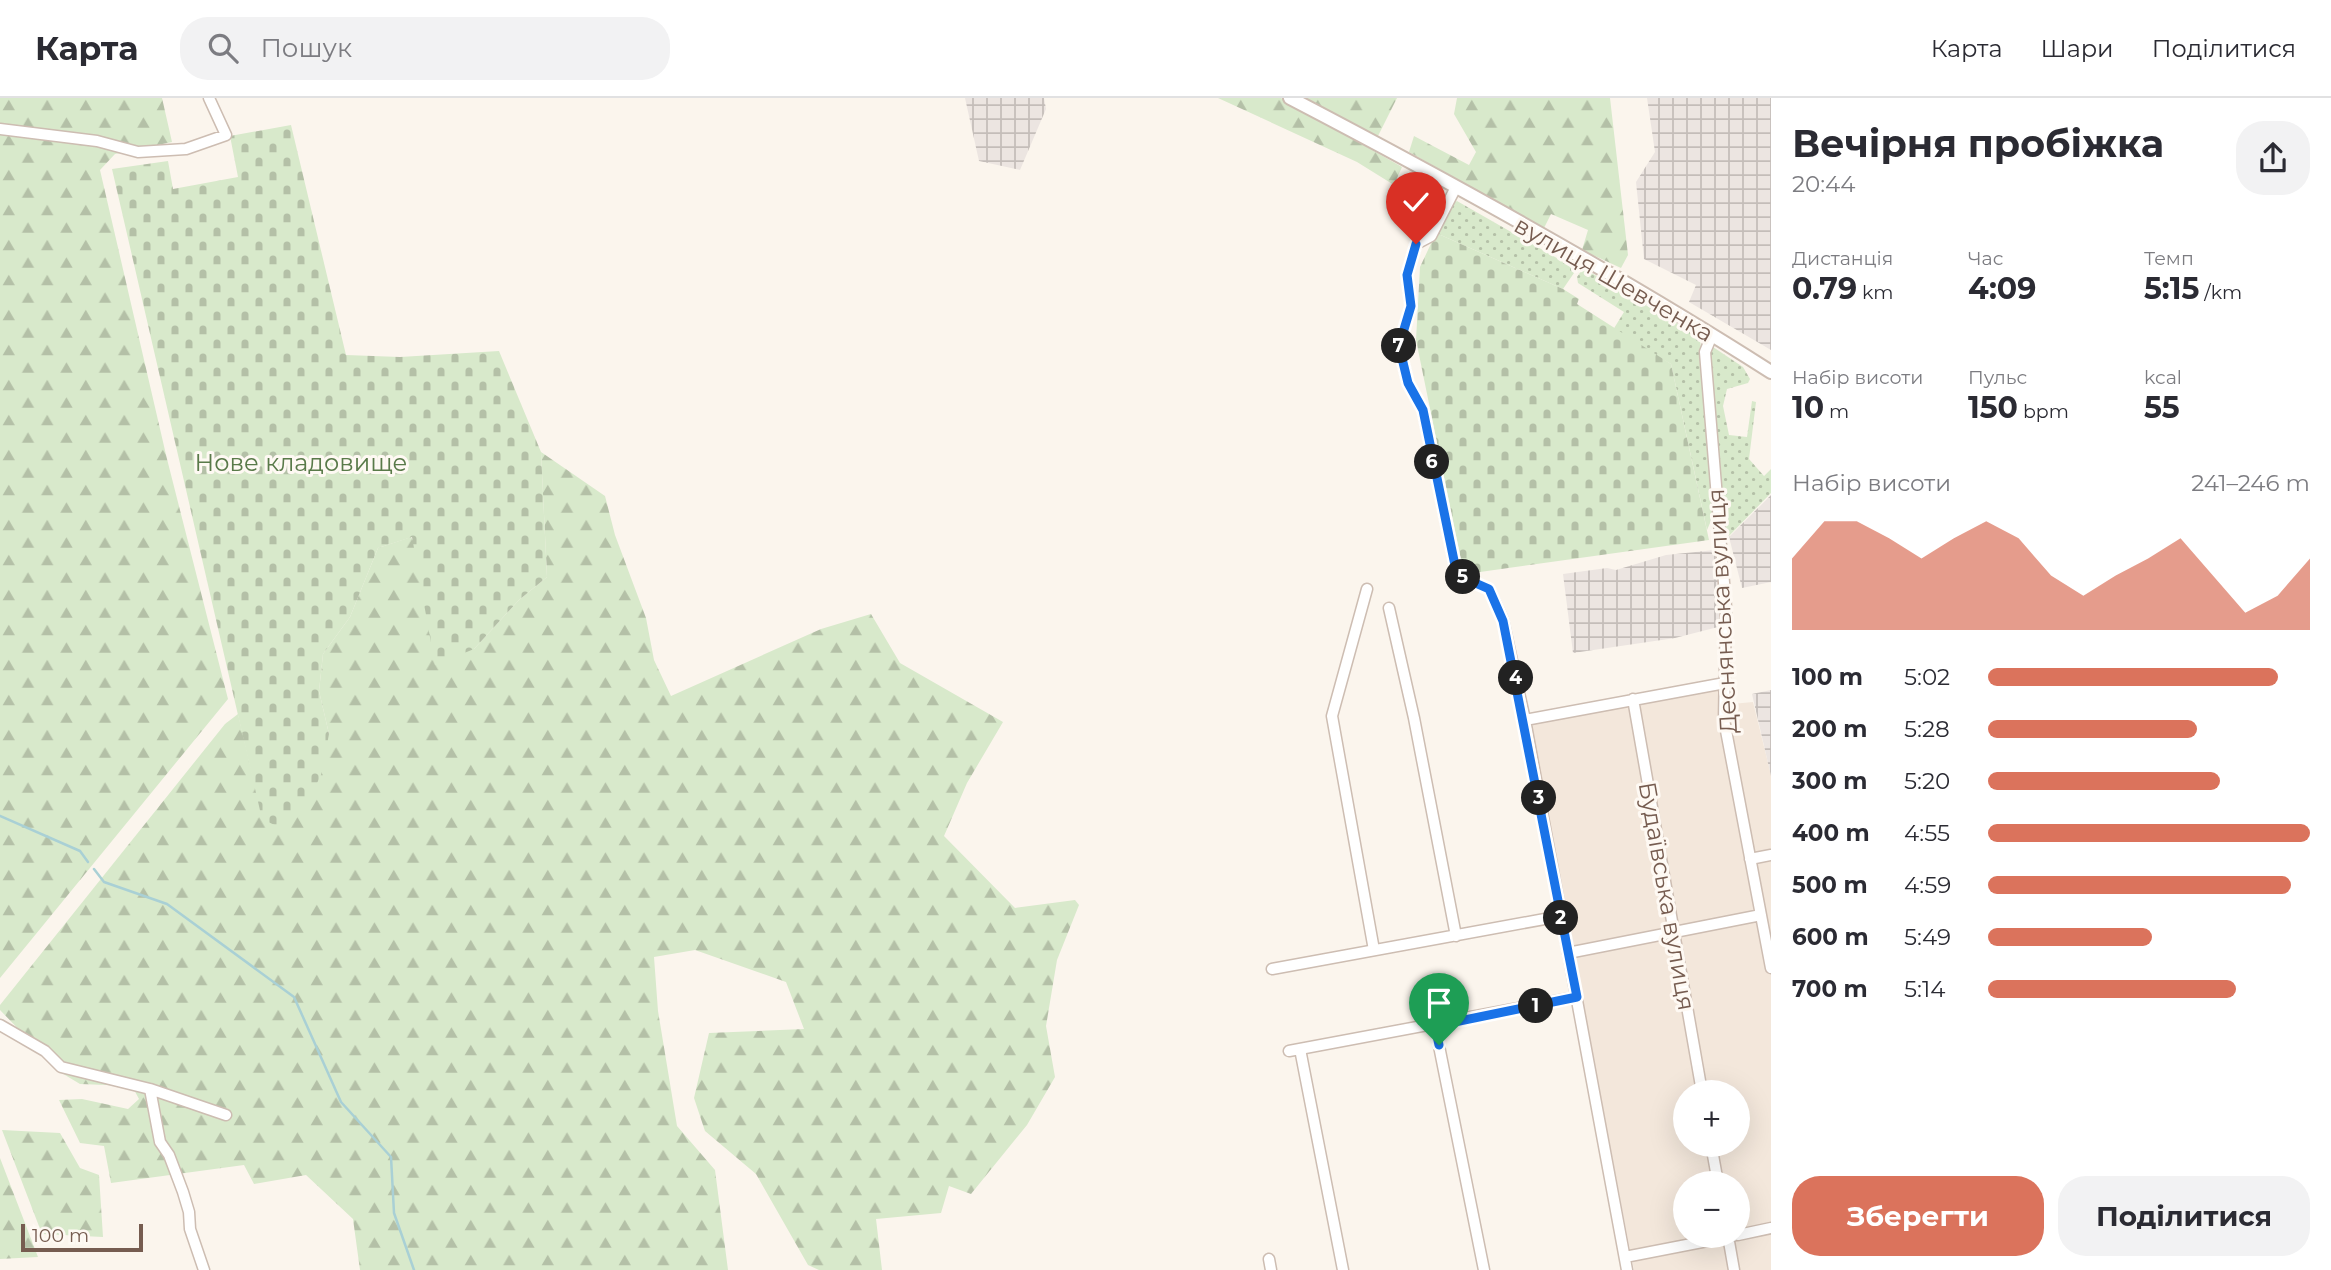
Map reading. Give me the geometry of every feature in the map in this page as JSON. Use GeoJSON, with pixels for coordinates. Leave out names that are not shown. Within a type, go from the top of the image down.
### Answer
{"type":"FeatureCollection","features":[{"type":"Feature","properties":{"kind":"street"},"geometry":{"type":"LineString","coordinates":[[0,129],[97,141],[138,152],[186,149],[226,135],[209,98]]}},
{"type":"Feature","properties":{"kind":"street","name":"вулиця Шевченка"},"geometry":{"type":"LineString","coordinates":[[1290,98],[1712,335],[1771,372]]}},
{"type":"Feature","properties":{"kind":"street"},"geometry":{"type":"LineString","coordinates":[[1455,189],[1431,236],[1416,244],[1407,275],[1411,306],[1399,346],[1408,383],[1423,410],[1457,575],[1489,589],[1496,601],[1525,720],[1627,1270]]}},
{"type":"Feature","properties":{"kind":"street","name":"Деснянська вулиця"},"geometry":{"type":"LineString","coordinates":[[1712,335],[1705,352],[1726,607],[1724,720],[1771,968]]}},
{"type":"Feature","properties":{"kind":"street"},"geometry":{"type":"LineString","coordinates":[[1367,589],[1332,716],[1374,950]]}},
{"type":"Feature","properties":{"kind":"street"},"geometry":{"type":"LineString","coordinates":[[1389,608],[1414,718],[1456,936]]}},
{"type":"Feature","properties":{"kind":"street"},"geometry":{"type":"LineString","coordinates":[[1525,720],[1725,683]]}},
{"type":"Feature","properties":{"kind":"street","name":"Будаївська вулиця"},"geometry":{"type":"LineString","coordinates":[[1633,699],[1700,1080]]}},
{"type":"Feature","properties":{"kind":"street"},"geometry":{"type":"LineString","coordinates":[[1750,859],[1771,855]]}},
{"type":"Feature","properties":{"kind":"street"},"geometry":{"type":"LineString","coordinates":[[1568,953],[1761,915]]}},
{"type":"Feature","properties":{"kind":"street"},"geometry":{"type":"LineString","coordinates":[[1272,969],[1561,916]]}},
{"type":"Feature","properties":{"kind":"street"},"geometry":{"type":"LineString","coordinates":[[1343,1270],[1295,1050],[1435,1026],[1577,997]]}},
{"type":"Feature","properties":{"kind":"street"},"geometry":{"type":"LineString","coordinates":[[0,1026],[45,1051],[61,1068],[150,1089],[226,1115]]}},
{"type":"Feature","properties":{"kind":"street"},"geometry":{"type":"LineString","coordinates":[[1435,1026],[1485,1270]]}},
{"type":"Feature","properties":{"kind":"street"},"geometry":{"type":"LineString","coordinates":[[150,1089],[160,1142],[169,1155],[189,1212],[190,1229],[204,1270]]}},
{"type":"Feature","properties":{"kind":"street"},"geometry":{"type":"LineString","coordinates":[[1750,1232],[1771,1228]]}},
{"type":"Feature","properties":{"kind":"street"},"geometry":{"type":"LineString","coordinates":[[1625,1257],[1673,1247]]}},
{"type":"Feature","properties":{"kind":"street"},"geometry":{"type":"LineString","coordinates":[[1732,1248],[1734,1270]]}},
{"type":"Feature","properties":{"kind":"shaded area"},"geometry":{"type":"Polygon","coordinates":[[[965,98],[1044,98],[1046,109],[1020,170],[979,161],[965,98]]]}},
{"type":"Feature","properties":{"kind":"shaded area"},"geometry":{"type":"Polygon","coordinates":[[[1647,98],[1771,98],[1771,350],[1689,302],[1696,285],[1644,259],[1636,182],[1655,152],[1647,98]]]}},
{"type":"Feature","properties":{"kind":"shaded area"},"geometry":{"type":"Polygon","coordinates":[[[1771,495],[1771,582],[1742,588],[1729,537],[1771,495]]]}},
{"type":"Feature","properties":{"kind":"shaded area"},"geometry":{"type":"Polygon","coordinates":[[[1715,550],[1722,626],[1675,638],[1573,653],[1563,574],[1607,568],[1616,570],[1666,555],[1715,550]]]}},
{"type":"Feature","properties":{"kind":"shaded area"},"geometry":{"type":"Polygon","coordinates":[[[1721,688],[1721,705],[1753,702],[1771,775],[1771,1270],[1634,1270],[1528,723],[1721,688]]]}},
{"type":"Feature","properties":{"kind":"shaded area"},"geometry":{"type":"Polygon","coordinates":[[[1771,690],[1771,776],[1752,694],[1771,690]]]}},
{"type":"Feature","properties":{"kind":"green space"},"geometry":{"type":"Polygon","coordinates":[[[0,98],[162,98],[172,142],[115,154],[100,170],[167,459],[228,699],[0,978],[0,98]]]}},
{"type":"Feature","properties":{"kind":"green space"},"geometry":{"type":"Polygon","coordinates":[[[1218,98],[1281,98],[1402,167],[1394,185],[1357,162],[1218,98]]]}},
{"type":"Feature","properties":{"kind":"green space"},"geometry":{"type":"Polygon","coordinates":[[[1303,98],[1397,98],[1378,136],[1303,98]]]}},
{"type":"Feature","properties":{"kind":"green space"},"geometry":{"type":"Polygon","coordinates":[[[1457,98],[1610,98],[1628,255],[1621,268],[1582,250],[1588,230],[1551,214],[1544,228],[1409,152],[1414,136],[1469,165],[1476,152],[1454,114],[1457,98]]]}},
{"type":"Feature","properties":{"kind":"green space","name":"Нове кладовище"},"geometry":{"type":"Polygon","coordinates":[[[291,125],[346,355],[400,357],[499,351],[541,452],[547,577],[519,600],[474,649],[435,665],[412,537],[378,548],[350,617],[323,654],[319,691],[329,734],[321,775],[302,813],[283,829],[262,819],[112,169],[168,161],[173,189],[238,177],[230,136],[291,125]]]}},
{"type":"Feature","properties":{"kind":"green space"},"geometry":{"type":"Polygon","coordinates":[[[1457,201],[1569,265],[1574,273],[1563,289],[1436,233],[1449,206],[1457,201]]]}},
{"type":"Feature","properties":{"kind":"green space"},"geometry":{"type":"Polygon","coordinates":[[[1436,233],[1563,289],[1579,299],[1577,304],[1671,364],[1709,540],[1473,573],[1463,570],[1416,340],[1420,267],[1436,233]]]}},
{"type":"Feature","properties":{"kind":"green space"},"geometry":{"type":"Polygon","coordinates":[[[1583,268],[1700,337],[1713,516],[1707,530],[1671,364],[1613,330],[1624,312],[1578,283],[1577,277],[1583,268]]]}},
{"type":"Feature","properties":{"kind":"green space"},"geometry":{"type":"Polygon","coordinates":[[[1713,347],[1743,367],[1750,379],[1748,383],[1727,389],[1723,406],[1729,435],[1747,437],[1752,401],[1756,402],[1749,459],[1764,476],[1771,469],[1771,493],[1724,541],[1709,354],[1713,347]]]}},
{"type":"Feature","properties":{"kind":"green space"},"geometry":{"type":"Polygon","coordinates":[[[541,452],[605,496],[615,535],[646,618],[654,660],[671,696],[821,629],[871,614],[900,663],[1003,722],[967,783],[944,836],[1015,908],[1075,900],[1079,905],[1057,960],[1046,1026],[1055,1077],[1027,1125],[971,1194],[949,1186],[941,1213],[876,1219],[882,1270],[819,1270],[808,1265],[756,1174],[705,1131],[694,1098],[709,1033],[804,1029],[786,982],[695,950],[654,957],[658,1011],[677,1126],[715,1170],[728,1270],[360,1270],[353,1219],[306,1175],[254,1184],[244,1165],[111,1183],[104,1146],[80,1143],[59,1100],[82,1099],[128,1109],[139,1099],[132,1086],[80,1084],[60,1072],[0,1010],[0,1005],[225,724],[238,714],[263,819],[329,734],[319,691],[323,654],[350,617],[378,548],[411,537],[474,649],[519,600],[547,577],[541,452]]]}},
{"type":"Feature","properties":{"kind":"green space"},"geometry":{"type":"Polygon","coordinates":[[[2,1130],[60,1133],[80,1168],[99,1175],[103,1237],[42,1234],[2,1130]]]}},
{"type":"Feature","properties":{"kind":"green space"},"geometry":{"type":"Polygon","coordinates":[[[0,1158],[38,1257],[0,1259],[0,1158]]]}},
{"type":"Feature","properties":{"kind":"waterway"},"geometry":{"type":"LineString","coordinates":[[0,816],[80,851],[88,862]]}},
{"type":"Feature","properties":{"kind":"waterway"},"geometry":{"type":"LineString","coordinates":[[94,869],[104,882],[167,904],[294,997],[341,1102],[391,1157],[394,1213],[414,1270]]}},
{"type":"Feature","properties":{"kind":"route"},"geometry":{"type":"LineString","coordinates":[[1416,244],[1407,275],[1411,306],[1399,346],[1408,383],[1423,410],[1434,475],[1457,575],[1489,589],[1503,621],[1525,720],[1577,997],[1435,1026],[1439,1045]]}}]}
